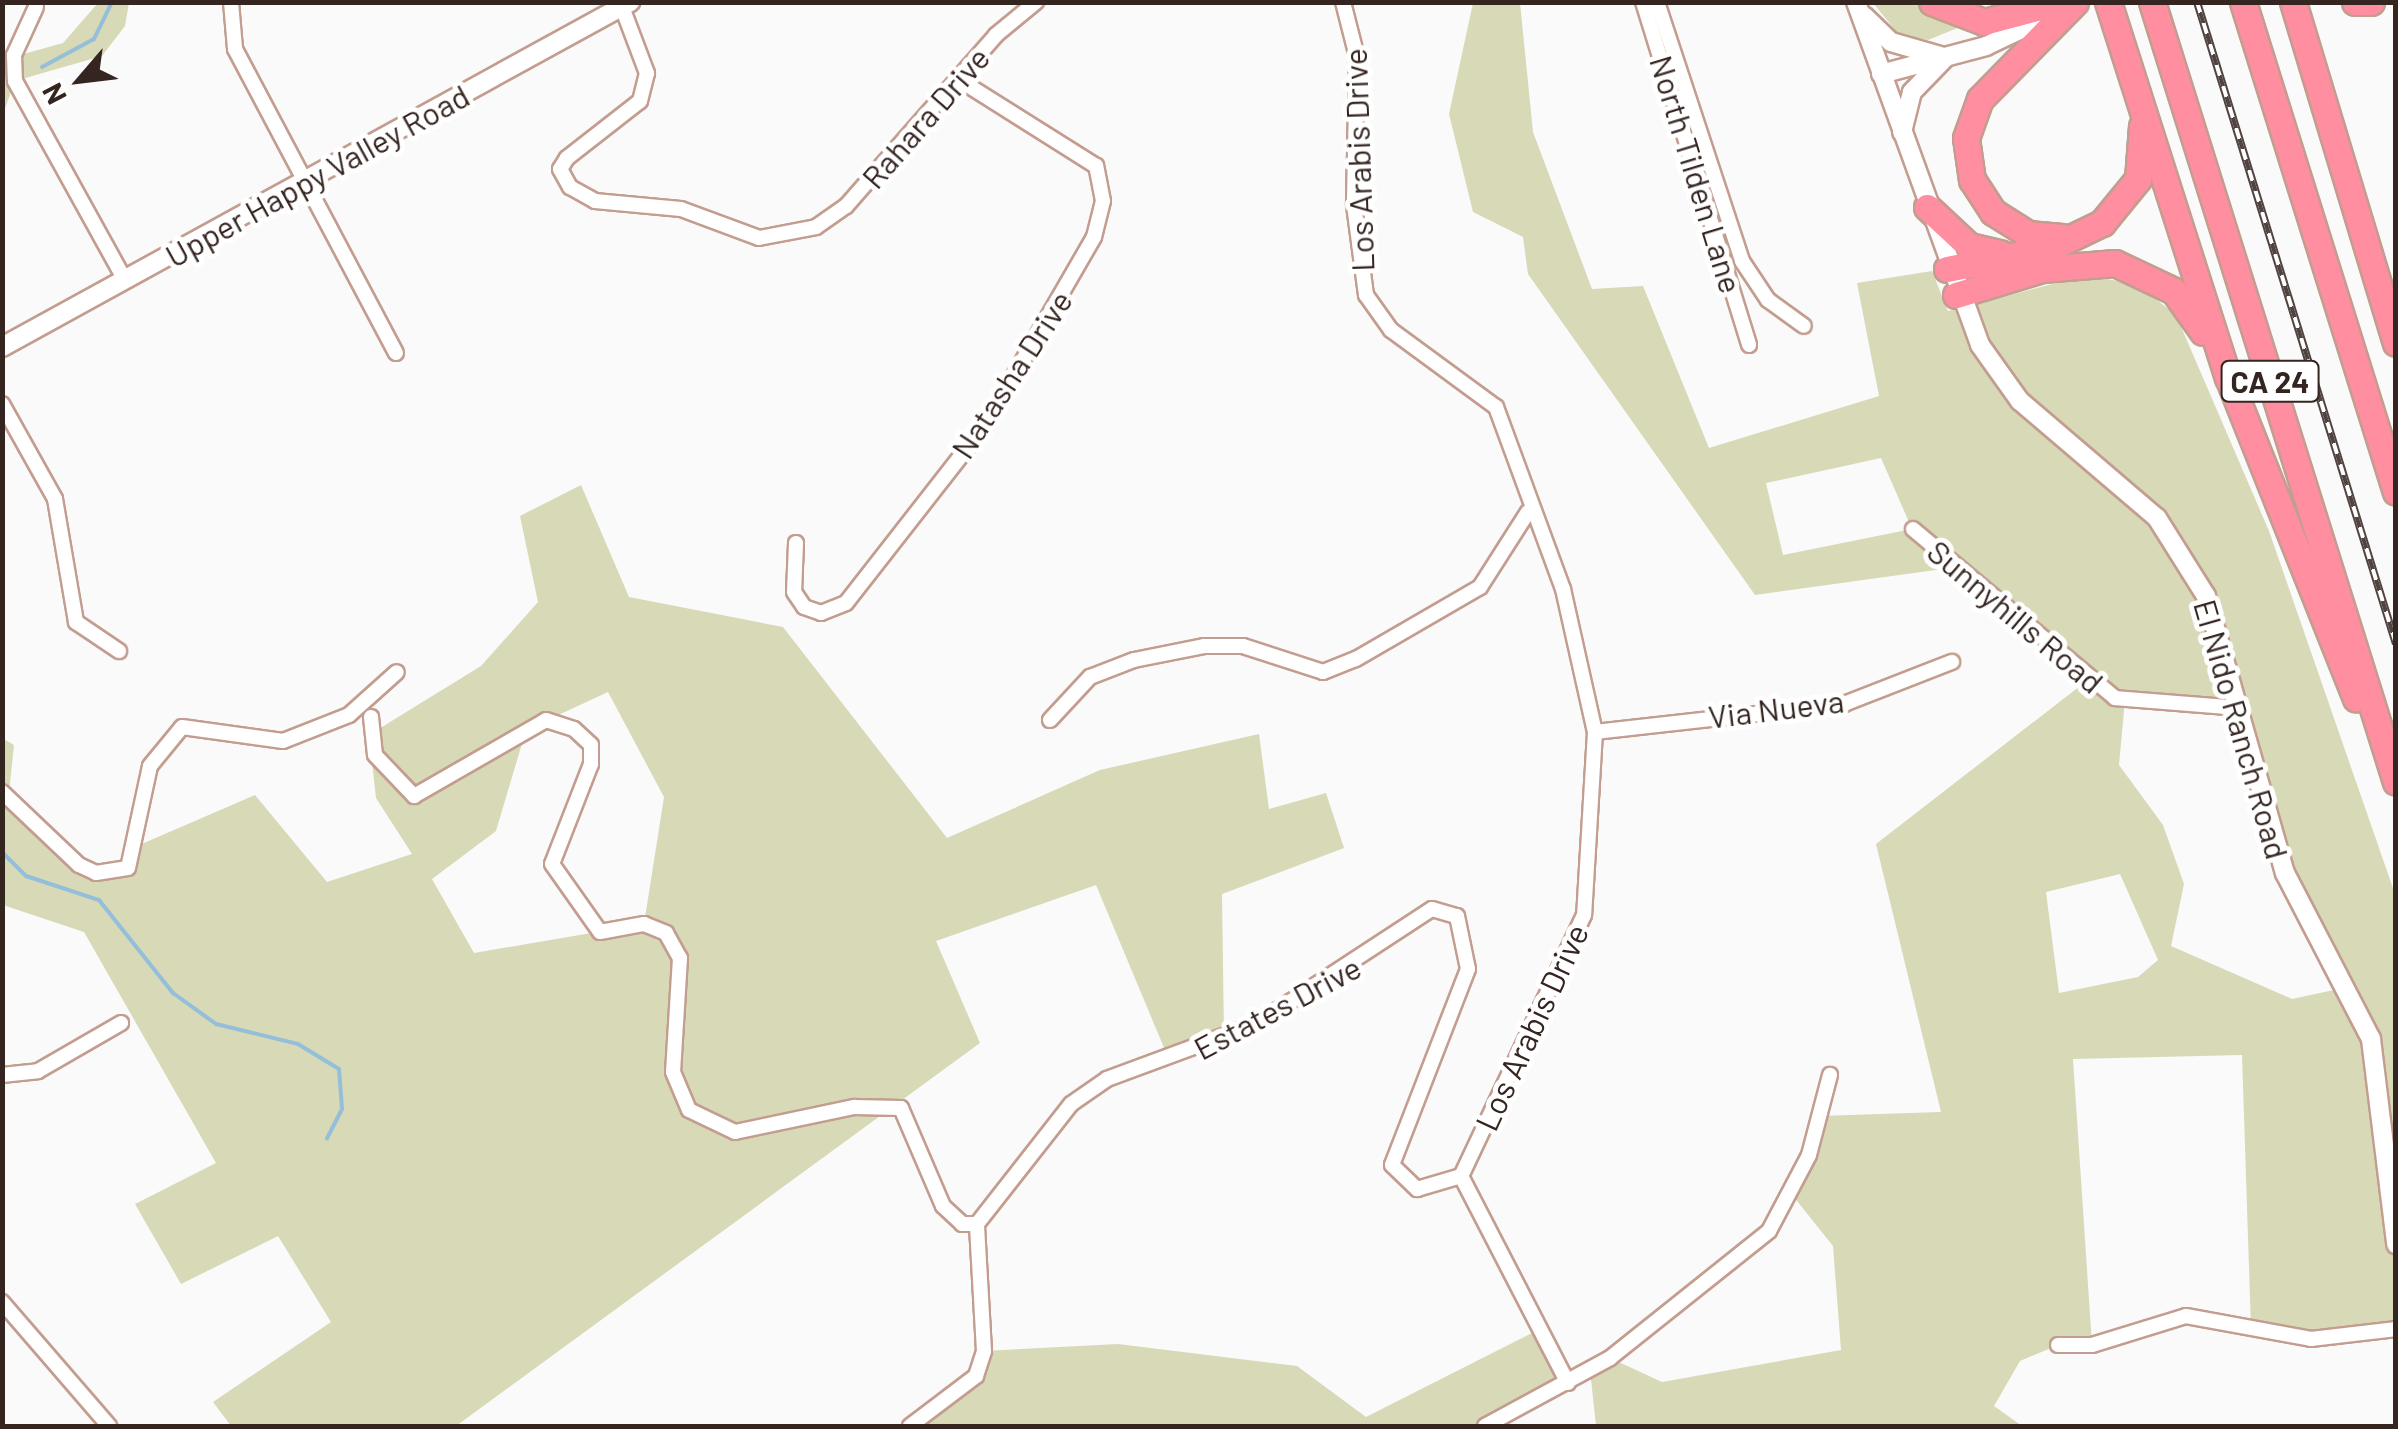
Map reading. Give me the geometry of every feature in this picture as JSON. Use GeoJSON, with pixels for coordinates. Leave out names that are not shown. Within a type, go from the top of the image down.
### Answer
{"type":"FeatureCollection","features":[{"type":"Feature","properties":{"kind":"highway"},"geometry":{"type":"LineString","coordinates":[[1932,2],[1984,22],[2059,2]]}},
{"type":"Feature","properties":{"kind":"highway"},"geometry":{"type":"LineString","coordinates":[[2073,2],[1980,98],[1966,152],[1978,194],[2009,224],[2048,237],[2096,228]]}},
{"type":"Feature","properties":{"kind":"highway","name":"CA 24"},"geometry":{"type":"LineString","coordinates":[[2152,2],[2392,771]]}},
{"type":"Feature","properties":{"kind":"highway","name":"CA 24"},"geometry":{"type":"LineString","coordinates":[[2243,2],[2396,492]]}},
{"type":"Feature","properties":{"kind":"highway"},"geometry":{"type":"LineString","coordinates":[[2293,2],[2396,343]]}},
{"type":"Feature","properties":{"kind":"highway"},"geometry":{"type":"LineString","coordinates":[[2355,2],[2372,2]]}},
{"type":"Feature","properties":{"kind":"highway"},"geometry":{"type":"LineString","coordinates":[[1947,268],[2020,254],[2096,228],[2132,192],[2143,154],[2110,9]]}},
{"type":"Feature","properties":{"kind":"highway"},"geometry":{"type":"LineString","coordinates":[[2110,9],[2228,378],[2308,595],[2392,771]]}},
{"type":"Feature","properties":{"kind":"highway"},"geometry":{"type":"LineString","coordinates":[[1926,208],[1969,246],[2020,254]]}},
{"type":"Feature","properties":{"kind":"highway"},"geometry":{"type":"LineString","coordinates":[[1956,295],[2079,262],[2129,266],[2184,301],[2228,378]]}},
{"type":"Feature","properties":{"kind":"street"},"geometry":{"type":"LineString","coordinates":[[231,2],[235,49],[396,354]]}},
{"type":"Feature","properties":{"kind":"street","name":"Rahara Drive"},"geometry":{"type":"LineString","coordinates":[[626,5],[646,73],[640,101],[567,158],[560,169],[570,187],[595,202],[681,208],[758,238],[805,231],[846,206],[958,79],[1036,2]]}},
{"type":"Feature","properties":{"kind":"street","name":"Los Arabis Drive"},"geometry":{"type":"LineString","coordinates":[[1344,2],[1356,58],[1354,205],[1366,296],[1391,330],[1486,393],[1510,437],[1528,512],[1563,589],[1595,732],[1584,915],[1461,1176]]}},
{"type":"Feature","properties":{"kind":"street","name":"North Tilden Lane"},"geometry":{"type":"LineString","coordinates":[[1643,2],[1749,345]]}},
{"type":"Feature","properties":{"kind":"street"},"geometry":{"type":"LineString","coordinates":[[1657,2],[1742,261],[1768,300],[1804,326]]}},
{"type":"Feature","properties":{"kind":"street"},"geometry":{"type":"LineString","coordinates":[[1881,74],[1946,58],[2073,2]]}},
{"type":"Feature","properties":{"kind":"street","name":"Upper Happy Valley Road"},"geometry":{"type":"LineString","coordinates":[[2,346],[626,5]]}},
{"type":"Feature","properties":{"kind":"street"},"geometry":{"type":"LineString","coordinates":[[1857,6],[1891,42],[1946,58]]}},
{"type":"Feature","properties":{"kind":"street","name":"El Nido Ranch Road"},"geometry":{"type":"LineString","coordinates":[[1857,6],[1956,295],[2020,401],[2129,487],[2184,555],[2239,708],[2285,873],[2370,1039],[2396,1244]]}},
{"type":"Feature","properties":{"kind":"street"},"geometry":{"type":"LineString","coordinates":[[36,7],[14,56],[15,81],[125,280]]}},
{"type":"Feature","properties":{"kind":"street"},"geometry":{"type":"LineString","coordinates":[[1902,136],[1912,92],[1946,58]]}},
{"type":"Feature","properties":{"kind":"street","name":"Natasha Drive"},"geometry":{"type":"LineString","coordinates":[[796,543],[792,574],[804,608],[821,614],[846,604],[986,424],[1094,237],[1103,201],[1096,166],[958,79]]}},
{"type":"Feature","properties":{"kind":"street"},"geometry":{"type":"LineString","coordinates":[[2,404],[55,499],[76,622],[119,651]]}},
{"type":"Feature","properties":{"kind":"street"},"geometry":{"type":"LineString","coordinates":[[1050,720],[1090,676],[1152,656],[1243,646],[1323,672],[1356,659],[1480,587],[1528,512]]}},
{"type":"Feature","properties":{"kind":"street","name":"Sunnyhills Road"},"geometry":{"type":"LineString","coordinates":[[1913,529],[2116,698],[2239,708]]}},
{"type":"Feature","properties":{"kind":"street","name":"Via Nueva"},"geometry":{"type":"LineString","coordinates":[[1595,732],[1831,706],[1952,662]]}},
{"type":"Feature","properties":{"kind":"street"},"geometry":{"type":"LineString","coordinates":[[2,792],[79,865],[96,873],[128,868],[145,779],[182,727],[283,742],[349,715],[397,672]]}},
{"type":"Feature","properties":{"kind":"street"},"geometry":{"type":"LineString","coordinates":[[371,717],[375,754],[414,796],[546,720],[574,729],[591,746],[592,764],[552,864],[600,932],[644,924],[666,934],[680,958],[673,1072],[690,1110],[735,1132],[869,1105],[901,1108],[943,1206],[962,1224],[977,1224],[984,1351],[976,1376],[910,1426]]}},
{"type":"Feature","properties":{"kind":"street","name":"Estates Drive"},"geometry":{"type":"LineString","coordinates":[[977,1224],[1088,1088],[1256,1024],[1432,910],[1446,908],[1465,931],[1463,998],[1392,1165],[1417,1189],[1461,1176]]}},
{"type":"Feature","properties":{"kind":"street"},"geometry":{"type":"LineString","coordinates":[[2,1075],[38,1071],[122,1024]]}},
{"type":"Feature","properties":{"kind":"street"},"geometry":{"type":"LineString","coordinates":[[1485,1426],[1568,1383],[1769,1231],[1804,1169],[1830,1075]]}},
{"type":"Feature","properties":{"kind":"street"},"geometry":{"type":"LineString","coordinates":[[1461,1176],[1568,1383]]}},
{"type":"Feature","properties":{"kind":"street"},"geometry":{"type":"LineString","coordinates":[[2,1302],[109,1426]]}},
{"type":"Feature","properties":{"kind":"street"},"geometry":{"type":"LineString","coordinates":[[2058,1345],[2092,1345],[2186,1316],[2310,1338],[2396,1329]]}},
{"type":"Feature","properties":{"kind":"green space"},"geometry":{"type":"Polygon","coordinates":[[[98,3],[129,3],[125,26],[102,56],[15,81],[3,114],[2,60],[63,43],[98,3]]]}},
{"type":"Feature","properties":{"kind":"green space"},"geometry":{"type":"Polygon","coordinates":[[[1473,3],[1520,3],[1533,132],[1592,289],[1643,286],[1709,448],[1879,396],[1857,283],[1932,271],[1948,311],[2087,275],[2138,285],[2176,315],[2269,531],[2395,894],[2395,1329],[2311,1339],[2251,1328],[2242,1055],[2073,1059],[2092,1345],[2058,1345],[2020,1361],[1994,1406],[2022,1426],[1596,1426],[1590,1370],[1610,1358],[1662,1382],[1841,1350],[1833,1246],[1793,1196],[1819,1116],[1941,1112],[1876,844],[2089,679],[1950,568],[1755,595],[1528,274],[1523,237],[1473,212],[1449,114],[1473,3]],[[1881,458],[1766,483],[1783,555],[1912,529],[1881,458]],[[2125,700],[2119,765],[2163,825],[2184,884],[2171,946],[2292,999],[2348,987],[2285,873],[2239,708],[2125,700]],[[2120,874],[2046,892],[2059,993],[2138,977],[2158,960],[2120,874]]]}},
{"type":"Feature","properties":{"kind":"green space"},"geometry":{"type":"Polygon","coordinates":[[[1873,3],[1915,3],[1960,27],[1928,40],[1900,36],[1873,3]]]}},
{"type":"Feature","properties":{"kind":"green space"},"geometry":{"type":"Polygon","coordinates":[[[581,485],[629,597],[783,627],[947,838],[1100,770],[1259,734],[1269,809],[1326,793],[1344,848],[1222,894],[1224,1038],[1170,1062],[1096,885],[936,941],[980,1043],[456,1426],[231,1426],[213,1402],[331,1322],[278,1236],[181,1284],[135,1204],[216,1163],[84,932],[3,905],[2,738],[14,745],[9,793],[79,865],[118,870],[137,846],[255,795],[327,882],[412,854],[376,798],[369,735],[481,666],[538,602],[520,516],[581,485]],[[608,692],[526,730],[496,831],[432,879],[474,953],[644,924],[664,797],[608,692]]]}},
{"type":"Feature","properties":{"kind":"green space"},"geometry":{"type":"Polygon","coordinates":[[[1540,1329],[1568,1383],[1485,1426],[910,1426],[963,1393],[984,1351],[1118,1344],[1297,1366],[1366,1417],[1540,1329]]]}},
{"type":"Feature","properties":{"kind":"waterway"},"geometry":{"type":"LineString","coordinates":[[42,67],[94,39],[112,2]]}},
{"type":"Feature","properties":{"kind":"waterway"},"geometry":{"type":"LineString","coordinates":[[2,852],[26,876],[99,900],[173,993],[216,1024],[298,1044],[339,1069],[342,1109],[327,1138]]}},
{"type":"Feature","properties":{"kind":"railway"},"geometry":{"type":"LineString","coordinates":[[2197,2],[2396,644]]}}]}
